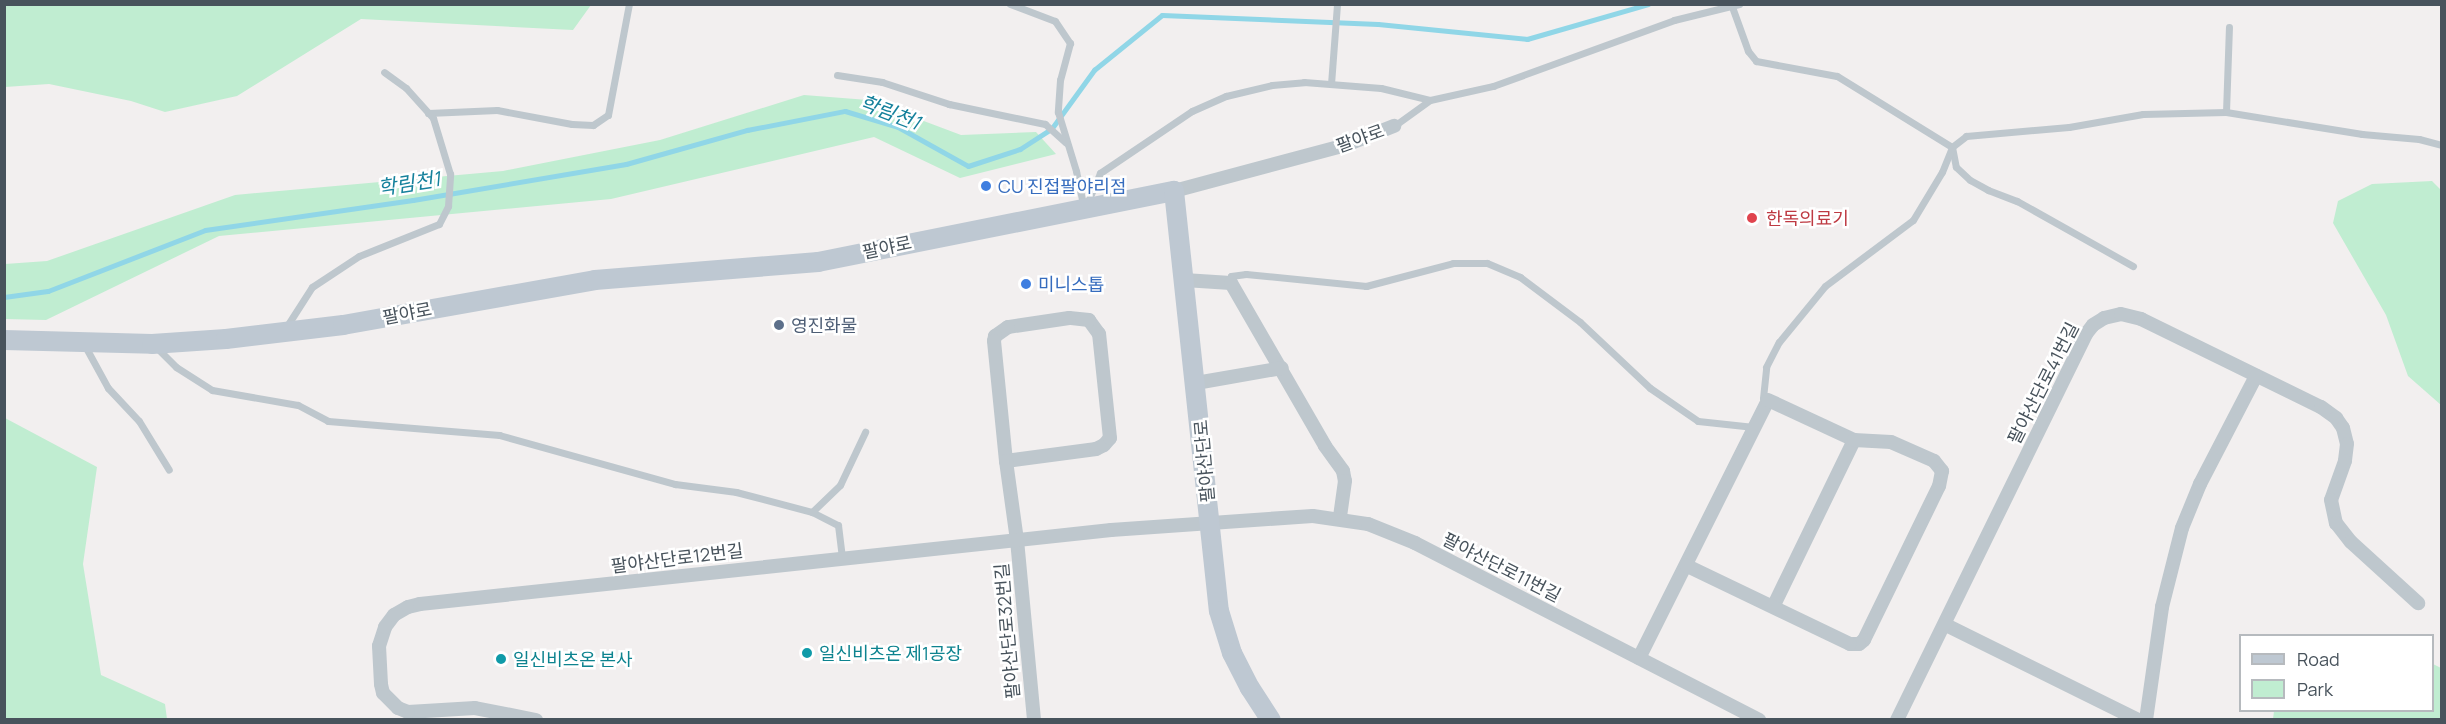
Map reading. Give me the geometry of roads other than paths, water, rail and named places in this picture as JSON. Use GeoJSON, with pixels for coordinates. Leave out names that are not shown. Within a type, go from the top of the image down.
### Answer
{"type":"FeatureCollection","features":[{"type":"Feature","properties":{"kind":"street","name":"팔야로"},"geometry":{"type":"LineString","coordinates":[[4,340],[84,344],[152,344],[226,339],[343,325],[595,280],[819,262],[910,242],[1084,211],[1174,191],[1346,145],[1394,126]]}},
{"type":"Feature","properties":{"kind":"street","name":"팔야산단로"},"geometry":{"type":"LineString","coordinates":[[1174,191],[1219,611],[1232,653],[1250,688],[1271,720]]}},
{"type":"Feature","properties":{"kind":"street"},"geometry":{"type":"LineString","coordinates":[[1184,280],[1231,283],[1325,446],[1343,471],[1345,481],[1340,518]]}},
{"type":"Feature","properties":{"kind":"street","name":"팔야산단로41번길"},"geometry":{"type":"LineString","coordinates":[[1897,720],[1946,625],[2075,355],[2093,325],[2104,318],[2121,314],[2141,319],[2321,407],[2336,418],[2343,428],[2347,444],[2345,461],[2331,500],[2336,523],[2351,542],[2418,603]]}},
{"type":"Feature","properties":{"kind":"street","name":"팔야산단로32번길"},"geometry":{"type":"LineString","coordinates":[[1006,460],[1096,449],[1110,438],[1099,334],[1089,320],[1069,318],[1008,327],[995,336],[994,349],[1006,460],[1017,540],[1034,720]]}},
{"type":"Feature","properties":{"kind":"street"},"geometry":{"type":"LineString","coordinates":[[1196,383],[1282,368]]}},
{"type":"Feature","properties":{"kind":"street"},"geometry":{"type":"LineString","coordinates":[[2146,720],[2164,596],[2182,528],[2200,484],[2256,376]]}},
{"type":"Feature","properties":{"kind":"street"},"geometry":{"type":"LineString","coordinates":[[1639,658],[1768,400],[1854,440],[1891,442],[1934,461],[1942,471],[1939,486],[1864,640],[1859,644],[1850,644],[1774,605],[1687,566]]}},
{"type":"Feature","properties":{"kind":"street"},"geometry":{"type":"LineString","coordinates":[[1774,605],[1854,440]]}},
{"type":"Feature","properties":{"kind":"street","name":"팔야산단로11번길"},"geometry":{"type":"LineString","coordinates":[[1209,523],[1313,516],[1340,518],[1368,524],[1415,543],[1759,720]]}},
{"type":"Feature","properties":{"kind":"street","name":"팔야산단로12번길"},"geometry":{"type":"LineString","coordinates":[[536,720],[497,710],[475,708],[408,711],[399,708],[383,693],[381,684],[379,646],[385,627],[394,615],[420,604],[1017,540],[1209,523]]}},
{"type":"Feature","properties":{"kind":"street"},"geometry":{"type":"LineString","coordinates":[[1946,625],[2138,720]]}},
{"type":"Feature","properties":{"kind":"lane"},"geometry":{"type":"LineString","coordinates":[[428,113],[497,110],[572,124],[593,124],[608,115],[629,4]]}},
{"type":"Feature","properties":{"kind":"lane"},"geometry":{"type":"LineString","coordinates":[[1010,4],[1055,21],[1071,43],[1060,80],[1058,112],[1084,211]]}},
{"type":"Feature","properties":{"kind":"lane"},"geometry":{"type":"LineString","coordinates":[[1331,84],[1337,4]]}},
{"type":"Feature","properties":{"kind":"lane"},"geometry":{"type":"LineString","coordinates":[[1734,5],[1748,51],[1756,61],[1838,76],[1952,147],[1956,167],[1970,180],[2017,201],[2133,266]]}},
{"type":"Feature","properties":{"kind":"lane","name":"팔야로"},"geometry":{"type":"LineString","coordinates":[[1394,126],[1430,100],[1493,86],[1674,20],[1734,5]]}},
{"type":"Feature","properties":{"kind":"lane"},"geometry":{"type":"LineString","coordinates":[[2226,112],[2229,27]]}},
{"type":"Feature","properties":{"kind":"lane"},"geometry":{"type":"LineString","coordinates":[[284,332],[312,287],[359,256],[439,225],[448,206],[450,174],[433,118],[406,88],[384,72]]}},
{"type":"Feature","properties":{"kind":"lane"},"geometry":{"type":"LineString","coordinates":[[837,75],[882,82],[949,104],[1045,124],[1068,144]]}},
{"type":"Feature","properties":{"kind":"lane"},"geometry":{"type":"LineString","coordinates":[[1084,211],[1100,173],[1192,111],[1226,96],[1272,85],[1304,82],[1380,88],[1430,100]]}},
{"type":"Feature","properties":{"kind":"lane"},"geometry":{"type":"LineString","coordinates":[[1768,400],[1763,398],[1766,367],[1779,342],[1826,286],[1913,220],[1942,172],[1952,147],[1966,136],[2069,127],[2143,114],[2226,112],[2362,134],[2419,139],[2442,146]]}},
{"type":"Feature","properties":{"kind":"lane"},"geometry":{"type":"LineString","coordinates":[[1231,283],[1231,276],[1246,274],[1366,286],[1452,263],[1487,263],[1520,277],[1580,322],[1650,388],[1698,421],[1754,427]]}},
{"type":"Feature","properties":{"kind":"lane"},"geometry":{"type":"LineString","coordinates":[[84,344],[108,388],[139,422],[169,470]]}},
{"type":"Feature","properties":{"kind":"lane"},"geometry":{"type":"LineString","coordinates":[[152,344],[176,367],[212,390],[298,405],[328,421],[499,435],[675,484],[736,492],[812,512],[838,525],[842,558]]}},
{"type":"Feature","properties":{"kind":"lane"},"geometry":{"type":"LineString","coordinates":[[812,512],[840,485],[865,432]]}},
{"type":"Feature","properties":{"kind":"waterway","name":"학림천1"},"geometry":{"type":"LineString","coordinates":[[4,297],[48,291],[205,230],[413,200],[626,164],[747,130],[845,111],[898,127],[968,166],[1020,149],[1052,128],[1094,70],[1162,15],[1378,24],[1527,39],[1648,4]]}},
{"type":"Feature","properties":{"kind":"place","name":"CU 진접팔야리점"},"geometry":{"type":"Point","coordinates":[986,186]}},
{"type":"Feature","properties":{"kind":"place","name":"한독의료기"},"geometry":{"type":"Point","coordinates":[1752,218]}},
{"type":"Feature","properties":{"kind":"place","name":"미니스톱"},"geometry":{"type":"Point","coordinates":[1026,284]}},
{"type":"Feature","properties":{"kind":"place","name":"영진화물"},"geometry":{"type":"Point","coordinates":[779,325]}},
{"type":"Feature","properties":{"kind":"place","name":"일신비츠온 제1공장"},"geometry":{"type":"Point","coordinates":[807,653]}},
{"type":"Feature","properties":{"kind":"place","name":"일신비츠온 본사"},"geometry":{"type":"Point","coordinates":[501,659]}}]}
